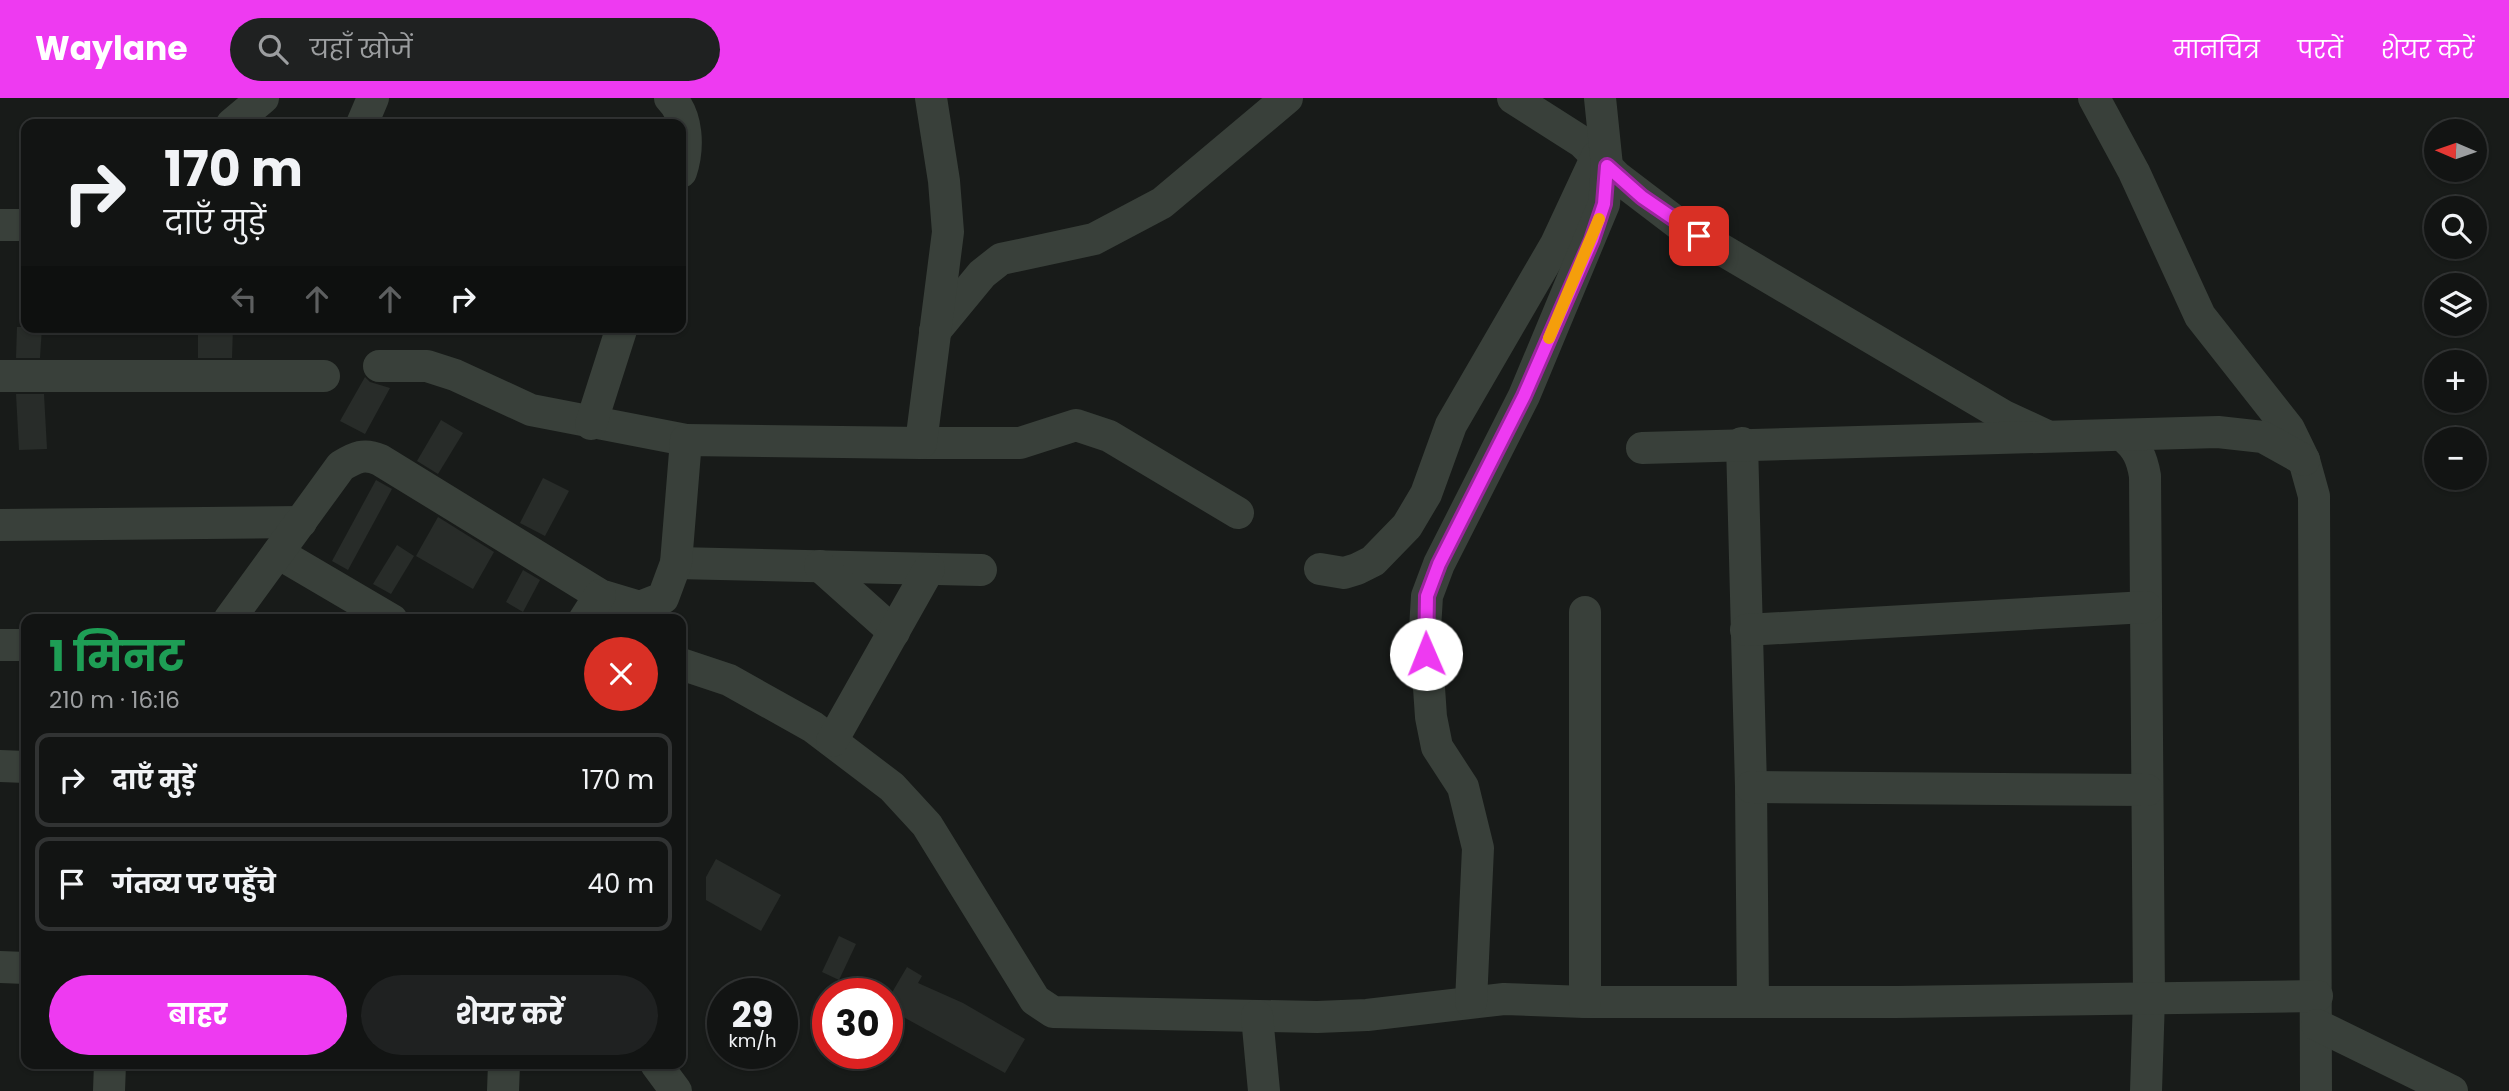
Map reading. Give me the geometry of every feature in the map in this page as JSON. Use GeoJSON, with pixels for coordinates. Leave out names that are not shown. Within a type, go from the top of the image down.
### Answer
{"type":"FeatureCollection","features":[{"type":"Feature","properties":{"kind":"street"},"geometry":{"type":"LineString","coordinates":[[238,119],[263,98]]}},
{"type":"Feature","properties":{"kind":"street"},"geometry":{"type":"LineString","coordinates":[[364,119],[373,98]]}},
{"type":"Feature","properties":{"kind":"street"},"geometry":{"type":"LineString","coordinates":[[670,98],[681,108],[683,119]]}},
{"type":"Feature","properties":{"kind":"street"},"geometry":{"type":"LineString","coordinates":[[921,443],[948,232],[944,181],[931,98]]}},
{"type":"Feature","properties":{"kind":"street"},"geometry":{"type":"LineString","coordinates":[[935,332],[982,274],[1001,259],[1094,239],[1162,203],[1287,98]]}},
{"type":"Feature","properties":{"kind":"street"},"geometry":{"type":"LineString","coordinates":[[1513,98],[1582,142],[1617,177],[1680,225],[2004,416],[2052,438]]}},
{"type":"Feature","properties":{"kind":"street"},"geometry":{"type":"LineString","coordinates":[[1471,1002],[1478,848],[1463,787],[1437,747],[1431,716],[1425,629],[1427,596],[1439,564],[1524,396],[1592,240],[1604,204],[1600,98]]}},
{"type":"Feature","properties":{"kind":"street"},"geometry":{"type":"LineString","coordinates":[[2094,98],[2134,172],[2200,316],[2289,429],[2304,460],[2314,496],[2316,1091]]}},
{"type":"Feature","properties":{"kind":"street"},"geometry":{"type":"LineString","coordinates":[[1320,569],[1345,573],[1357,569],[1373,561],[1407,526],[1426,494],[1451,425],[1602,161]]}},
{"type":"Feature","properties":{"kind":"street"},"geometry":{"type":"LineString","coordinates":[[0,225],[21,225]]}},
{"type":"Feature","properties":{"kind":"street"},"geometry":{"type":"LineString","coordinates":[[591,424],[620,333]]}},
{"type":"Feature","properties":{"kind":"street"},"geometry":{"type":"LineString","coordinates":[[379,366],[428,366],[454,374],[531,410],[591,424],[686,440],[1020,443],[1076,425],[1109,436],[1238,513]]}},
{"type":"Feature","properties":{"kind":"street"},"geometry":{"type":"LineString","coordinates":[[0,376],[324,376]]}},
{"type":"Feature","properties":{"kind":"street"},"geometry":{"type":"LineString","coordinates":[[1642,448],[1742,443],[2241,433],[2263,437],[2304,460]]}},
{"type":"Feature","properties":{"kind":"street"},"geometry":{"type":"LineString","coordinates":[[2123,436],[2133,444],[2143,459],[2145,476],[2149,998],[2146,1091]]}},
{"type":"Feature","properties":{"kind":"street"},"geometry":{"type":"LineString","coordinates":[[233,614],[341,466],[367,455],[592,607],[640,607],[653,612],[663,598],[676,563],[686,440]]}},
{"type":"Feature","properties":{"kind":"street"},"geometry":{"type":"LineString","coordinates":[[1742,443],[1751,787],[1753,1002]]}},
{"type":"Feature","properties":{"kind":"street"},"geometry":{"type":"LineString","coordinates":[[0,525],[300,522]]}},
{"type":"Feature","properties":{"kind":"street"},"geometry":{"type":"LineString","coordinates":[[278,553],[382,614]]}},
{"type":"Feature","properties":{"kind":"street"},"geometry":{"type":"LineString","coordinates":[[676,563],[981,570]]}},
{"type":"Feature","properties":{"kind":"street"},"geometry":{"type":"LineString","coordinates":[[820,566],[894,632]]}},
{"type":"Feature","properties":{"kind":"street"},"geometry":{"type":"LineString","coordinates":[[832,741],[929,569]]}},
{"type":"Feature","properties":{"kind":"street"},"geometry":{"type":"LineString","coordinates":[[1746,630],[2146,607]]}},
{"type":"Feature","properties":{"kind":"street"},"geometry":{"type":"LineString","coordinates":[[1585,612],[1585,1002]]}},
{"type":"Feature","properties":{"kind":"street"},"geometry":{"type":"LineString","coordinates":[[0,645],[21,645]]}},
{"type":"Feature","properties":{"kind":"street"},"geometry":{"type":"LineString","coordinates":[[686,666],[729,680],[832,741],[892,787],[927,825],[1035,1000],[1053,1012],[1367,1015],[1504,999],[1753,1002],[2149,998],[2317,1011],[2452,1091]]}},
{"type":"Feature","properties":{"kind":"street"},"geometry":{"type":"LineString","coordinates":[[0,766],[21,767]]}},
{"type":"Feature","properties":{"kind":"street"},"geometry":{"type":"LineString","coordinates":[[1751,787],[2147,790]]}},
{"type":"Feature","properties":{"kind":"street"},"geometry":{"type":"LineString","coordinates":[[0,967],[21,968]]}},
{"type":"Feature","properties":{"kind":"street"},"geometry":{"type":"LineString","coordinates":[[1257,1016],[1264,1091]]}},
{"type":"Feature","properties":{"kind":"street"},"geometry":{"type":"LineString","coordinates":[[109,1091],[110,1069]]}},
{"type":"Feature","properties":{"kind":"street"},"geometry":{"type":"LineString","coordinates":[[502,1091],[504,1069]]}},
{"type":"Feature","properties":{"kind":"street"},"geometry":{"type":"LineString","coordinates":[[660,1069],[676,1091]]}},
{"type":"Feature","properties":{"kind":"building"},"geometry":{"type":"Polygon","coordinates":[[[17,327],[21,327],[21,333],[42,333],[40,358],[16,358],[17,327]]]}},
{"type":"Feature","properties":{"kind":"building"},"geometry":{"type":"Polygon","coordinates":[[[198,333],[233,333],[232,358],[198,358],[198,333]]]}},
{"type":"Feature","properties":{"kind":"building"},"geometry":{"type":"Polygon","coordinates":[[[365,377],[370,382],[390,388],[365,434],[340,421],[365,377]]]}},
{"type":"Feature","properties":{"kind":"building"},"geometry":{"type":"Polygon","coordinates":[[[16,394],[44,394],[47,449],[19,450],[16,394]]]}},
{"type":"Feature","properties":{"kind":"building"},"geometry":{"type":"Polygon","coordinates":[[[441,420],[463,433],[438,474],[417,461],[441,420]]]}},
{"type":"Feature","properties":{"kind":"building"},"geometry":{"type":"Polygon","coordinates":[[[543,478],[569,491],[545,536],[520,523],[543,478]]]}},
{"type":"Feature","properties":{"kind":"building"},"geometry":{"type":"Polygon","coordinates":[[[376,480],[392,489],[348,570],[332,561],[376,480]]]}},
{"type":"Feature","properties":{"kind":"building"},"geometry":{"type":"Polygon","coordinates":[[[438,517],[494,552],[473,589],[416,556],[438,517]]]}},
{"type":"Feature","properties":{"kind":"building"},"geometry":{"type":"Polygon","coordinates":[[[397,545],[414,556],[391,594],[373,584],[397,545]]]}},
{"type":"Feature","properties":{"kind":"building"},"geometry":{"type":"Polygon","coordinates":[[[523,570],[540,580],[523,612],[506,602],[523,570]]]}},
{"type":"Feature","properties":{"kind":"building"},"geometry":{"type":"Polygon","coordinates":[[[716,859],[781,895],[761,931],[706,900],[706,877],[716,859]]]}},
{"type":"Feature","properties":{"kind":"building"},"geometry":{"type":"Polygon","coordinates":[[[839,936],[856,944],[840,978],[822,972],[839,936]]]}},
{"type":"Feature","properties":{"kind":"building"},"geometry":{"type":"Polygon","coordinates":[[[907,967],[922,976],[918,983],[963,1003],[1025,1039],[1005,1073],[903,1017],[903,978],[901,978],[907,967]]]}},
{"type":"Feature","properties":{"kind":"slow traffic"},"geometry":{"type":"LineString","coordinates":[[1549,338],[1599,219]]}},
{"type":"Feature","properties":{"kind":"route"},"geometry":{"type":"LineString","coordinates":[[1426,654],[1427,596],[1439,564],[1524,396],[1592,240],[1604,204],[1607,166],[1642,197],[1699,236]]}}]}
